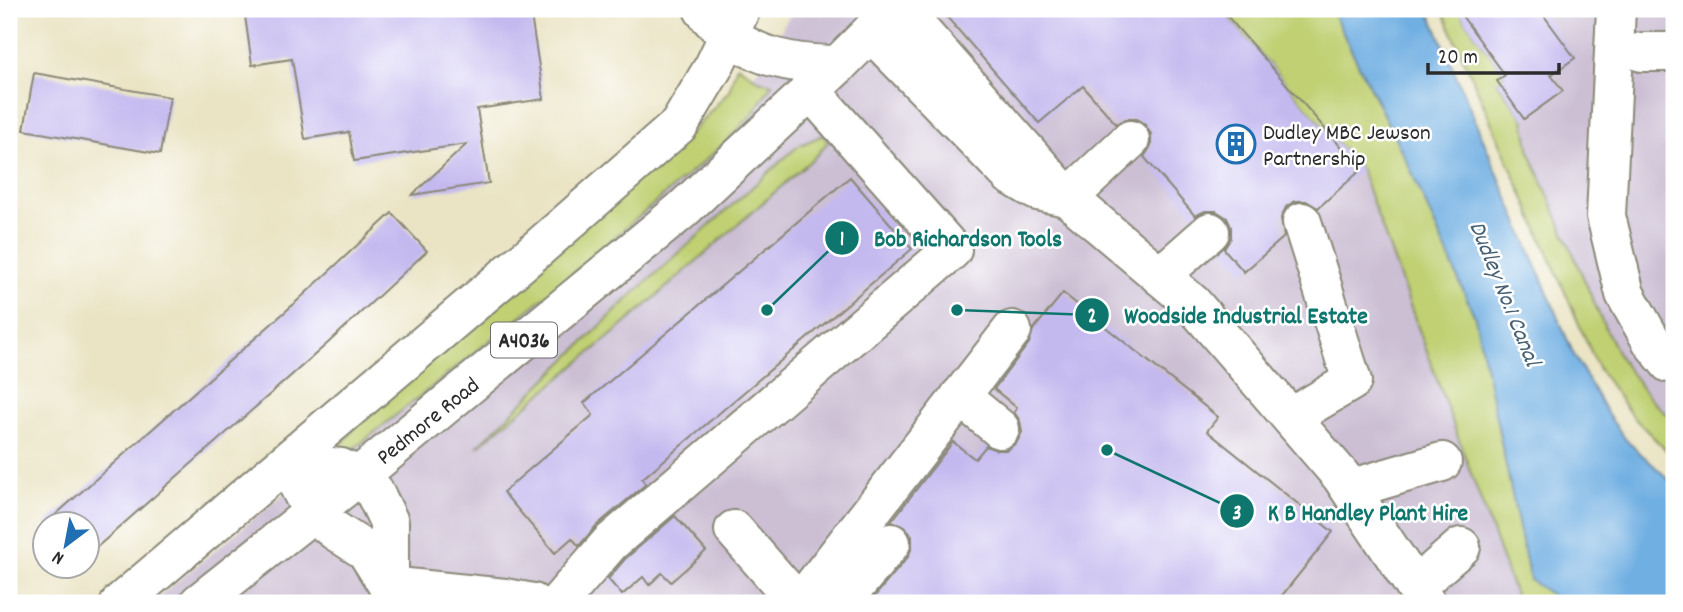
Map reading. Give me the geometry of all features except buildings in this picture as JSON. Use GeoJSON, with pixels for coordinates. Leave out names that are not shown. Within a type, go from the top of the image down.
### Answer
{"type":"FeatureCollection","features":[{"type":"Feature","properties":{"kind":"main road"},"geometry":{"type":"LineString","coordinates":[[1616,9],[1606,216],[1625,294],[1652,342],[1672,366]]}},
{"type":"Feature","properties":{"kind":"main road"},"geometry":{"type":"LineString","coordinates":[[889,16],[1010,175],[1037,191],[1068,198],[1192,303],[1350,489],[1421,595],[1461,547]]}},
{"type":"Feature","properties":{"kind":"main road","name":"A4036"},"geometry":{"type":"LineString","coordinates":[[838,65],[889,16]]}},
{"type":"Feature","properties":{"kind":"main road"},"geometry":{"type":"LineString","coordinates":[[724,17],[746,46],[780,61],[838,65]]}},
{"type":"Feature","properties":{"kind":"main road","name":"A4036"},"geometry":{"type":"LineString","coordinates":[[120,603],[287,463],[679,125],[724,17]]}},
{"type":"Feature","properties":{"kind":"main road","name":"Pedmore Road"},"geometry":{"type":"LineString","coordinates":[[199,603],[681,211],[838,65]]}},
{"type":"Feature","properties":{"kind":"main road"},"geometry":{"type":"LineString","coordinates":[[558,603],[657,484],[778,381],[952,250],[911,225],[810,90]]}},
{"type":"Feature","properties":{"kind":"main road"},"geometry":{"type":"LineString","coordinates":[[1068,198],[1129,140]]}},
{"type":"Feature","properties":{"kind":"main road"},"geometry":{"type":"LineString","coordinates":[[1291,417],[1352,381],[1302,222]]}},
{"type":"Feature","properties":{"kind":"main road"},"geometry":{"type":"LineString","coordinates":[[1160,276],[1210,232]]}},
{"type":"Feature","properties":{"kind":"main road"},"geometry":{"type":"LineString","coordinates":[[734,530],[799,603],[1012,330]]}},
{"type":"Feature","properties":{"kind":"main road"},"geometry":{"type":"LineString","coordinates":[[960,396],[1000,429]]}},
{"type":"Feature","properties":{"kind":"main road"},"geometry":{"type":"LineString","coordinates":[[1350,489],[1442,462]]}},
{"type":"Feature","properties":{"kind":"main road"},"geometry":{"type":"LineString","coordinates":[[287,463],[341,468],[359,475],[374,491],[389,522],[388,594]]}},
{"type":"Feature","properties":{"kind":"main road"},"geometry":{"type":"LineString","coordinates":[[287,463],[312,512],[366,551],[388,594]]}},
{"type":"Feature","properties":{"kind":"main road"},"geometry":{"type":"LineString","coordinates":[[841,603],[891,543]]}},
{"type":"Feature","properties":{"kind":"main road"},"geometry":{"type":"LineString","coordinates":[[388,594],[505,598],[533,603]]}},
{"type":"Feature","properties":{"kind":"shaded area"},"geometry":{"type":"Polygon","coordinates":[[[797,9],[1221,9],[1361,170],[1518,603],[151,603],[337,450],[746,89],[790,15],[797,9]]]}},
{"type":"Feature","properties":{"kind":"shaded area"},"geometry":{"type":"Polygon","coordinates":[[[1471,9],[1674,9],[1674,420],[1652,401],[1621,360],[1530,153],[1524,119],[1497,81],[1462,15],[1471,9]]]}},
{"type":"Feature","properties":{"kind":"green space"},"geometry":{"type":"Polygon","coordinates":[[[1221,9],[1331,9],[1409,166],[1475,317],[1530,580],[1563,603],[1518,603],[1361,170],[1221,9]]]}},
{"type":"Feature","properties":{"kind":"green space"},"geometry":{"type":"Polygon","coordinates":[[[1442,9],[1471,9],[1462,16],[1505,75],[1497,82],[1524,119],[1530,153],[1621,360],[1652,401],[1674,420],[1674,458],[1632,416],[1598,368],[1442,9]]]}},
{"type":"Feature","properties":{"kind":"green space"},"geometry":{"type":"Polygon","coordinates":[[[737,65],[759,80],[772,84],[752,115],[723,145],[541,300],[346,455],[337,450],[369,411],[693,131],[729,91],[737,65]]]}},
{"type":"Feature","properties":{"kind":"green space"},"geometry":{"type":"Polygon","coordinates":[[[823,135],[828,142],[817,155],[626,323],[477,447],[630,297],[798,146],[823,135]]]}},
{"type":"Feature","properties":{"kind":"water","name":"Dudley No.1 Canal"},"geometry":{"type":"Polygon","coordinates":[[[1331,9],[1427,9],[1573,353],[1608,415],[1627,441],[1674,484],[1674,603],[1563,603],[1530,580],[1475,317],[1409,166],[1331,9]]]}},
{"type":"Feature","properties":{"kind":"place","name":"Dudley MBC Jewson Partnership"},"geometry":{"type":"Point","coordinates":[1236,144]}},
{"type":"Feature","properties":{"kind":"place","name":"Bob Richardson Tools"},"geometry":{"type":"Point","coordinates":[767,310]}},
{"type":"Feature","properties":{"kind":"place","name":"Woodside Industrial Estate"},"geometry":{"type":"Point","coordinates":[957,310]}},
{"type":"Feature","properties":{"kind":"place","name":"K B Handley Plant Hire"},"geometry":{"type":"Point","coordinates":[1107,450]}}]}
